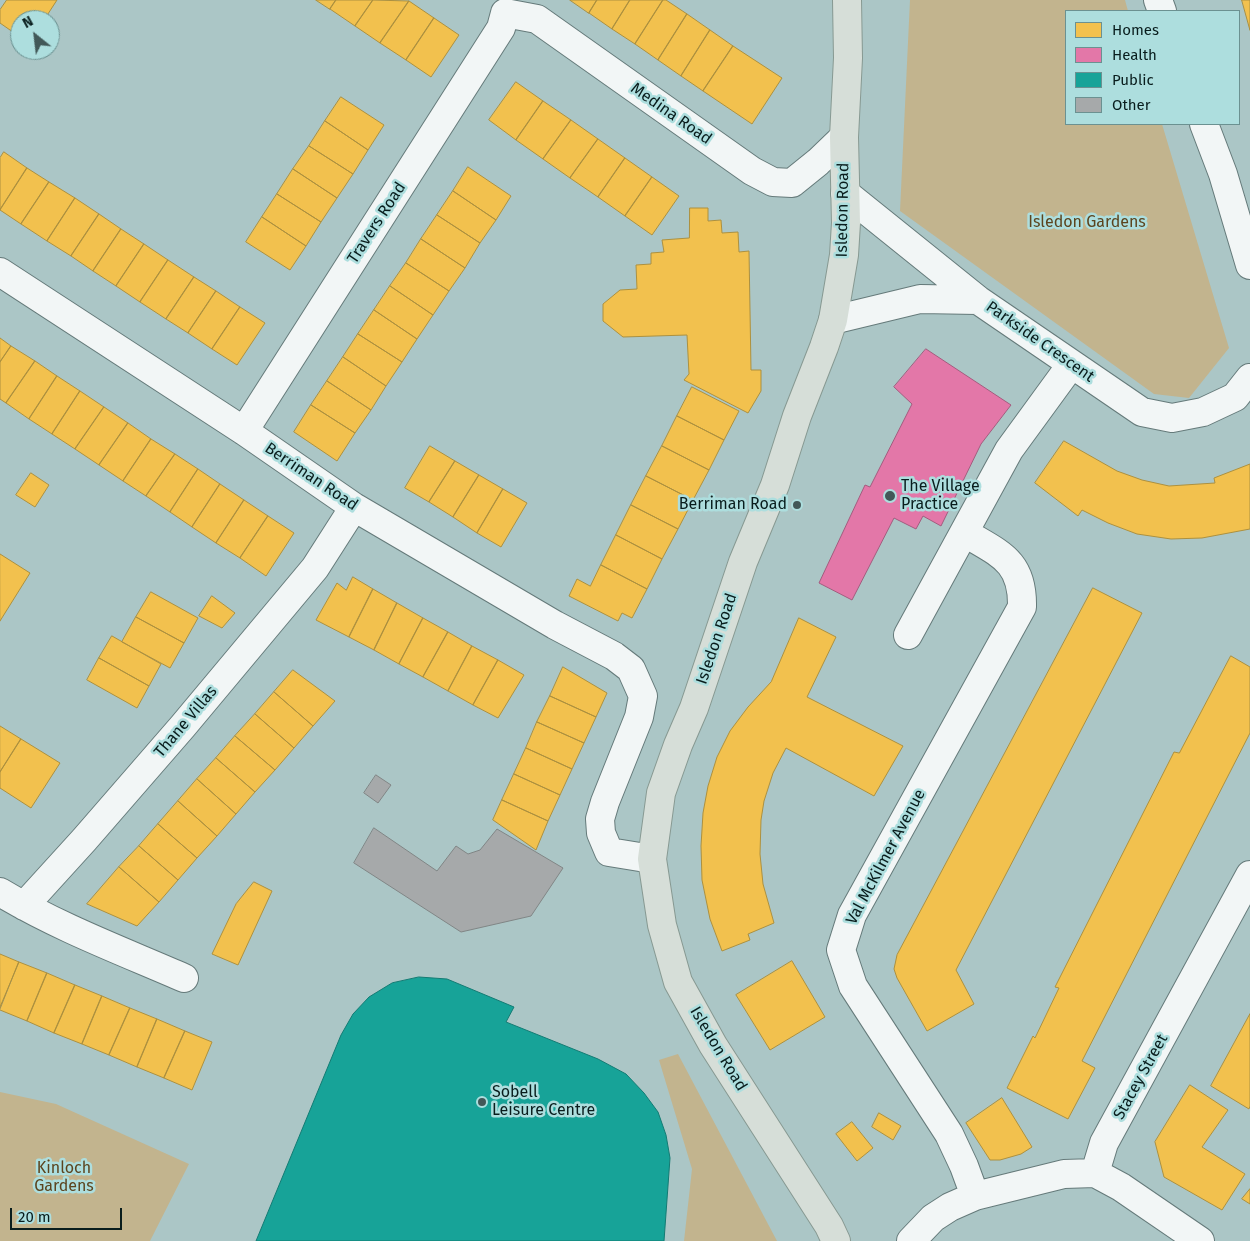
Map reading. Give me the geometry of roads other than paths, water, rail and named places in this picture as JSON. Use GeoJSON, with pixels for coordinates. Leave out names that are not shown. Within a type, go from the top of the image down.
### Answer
{"type":"FeatureCollection","features":[{"type":"Feature","properties":{"kind":"highway","name":"Isledon Road"},"geometry":{"type":"LineString","coordinates":[[836,1241],[824,1218],[714,1045],[678,982],[662,924],[652,859],[661,793],[678,745],[694,708],[743,562],[775,485],[797,416],[833,320],[844,255],[846,223],[844,137],[848,58],[847,0]]}},
{"type":"Feature","properties":{"kind":"street","name":"Medina Road"},"geometry":{"type":"LineString","coordinates":[[502,7],[537,19],[752,171],[773,182],[792,183],[844,137]]}},
{"type":"Feature","properties":{"kind":"street","name":"Travers Road"},"geometry":{"type":"LineString","coordinates":[[244,431],[501,28],[502,7]]}},
{"type":"Feature","properties":{"kind":"street"},"geometry":{"type":"LineString","coordinates":[[1204,125],[1223,174],[1250,265]]}},
{"type":"Feature","properties":{"kind":"street","name":"Parkside Crescent"},"geometry":{"type":"LineString","coordinates":[[845,193],[978,300],[1142,412],[1172,418],[1203,412],[1245,396]]}},
{"type":"Feature","properties":{"kind":"street","name":"Berriman Road"},"geometry":{"type":"LineString","coordinates":[[0,272],[244,431],[354,507],[555,625],[614,656],[631,668],[644,696],[639,717],[605,802],[600,818],[601,833],[609,852],[652,859]]}},
{"type":"Feature","properties":{"kind":"street"},"geometry":{"type":"LineString","coordinates":[[833,320],[920,299],[978,300]]}},
{"type":"Feature","properties":{"kind":"street"},"geometry":{"type":"LineString","coordinates":[[908,635],[1009,450],[1071,365]]}},
{"type":"Feature","properties":{"kind":"street","name":"Thane Villas"},"geometry":{"type":"LineString","coordinates":[[24,906],[183,726],[308,575],[354,507]]}},
{"type":"Feature","properties":{"kind":"street","name":"Val McKilmer Avenue"},"geometry":{"type":"LineString","coordinates":[[965,533],[1004,557],[1016,572],[1022,589],[1022,607],[852,915],[841,950],[853,986],[949,1134],[976,1196]]}},
{"type":"Feature","properties":{"kind":"street","name":"Stacey Street"},"geometry":{"type":"LineString","coordinates":[[1095,1173],[1104,1143],[1250,875]]}},
{"type":"Feature","properties":{"kind":"street"},"geometry":{"type":"LineString","coordinates":[[0,892],[24,906],[184,978]]}},
{"type":"Feature","properties":{"kind":"street"},"geometry":{"type":"LineString","coordinates":[[911,1241],[933,1218],[950,1207],[976,1196],[1064,1174],[1095,1173],[1121,1187],[1200,1241]]}},
{"type":"Feature","properties":{"kind":"place","name":"The Village Practice"},"geometry":{"type":"Point","coordinates":[890,496]}},
{"type":"Feature","properties":{"kind":"place","name":"Berriman Road"},"geometry":{"type":"Point","coordinates":[797,505]}},
{"type":"Feature","properties":{"kind":"place","name":"Sobell Leisure Centre"},"geometry":{"type":"Point","coordinates":[482,1102]}},
{"type":"Feature","properties":{"kind":"park label","name":"Isledon Gardens"},"geometry":{"type":"Point","coordinates":[1087,223]}},
{"type":"Feature","properties":{"kind":"park label","name":"Kinloch Gardens"},"geometry":{"type":"Point","coordinates":[64,1178]}}]}
